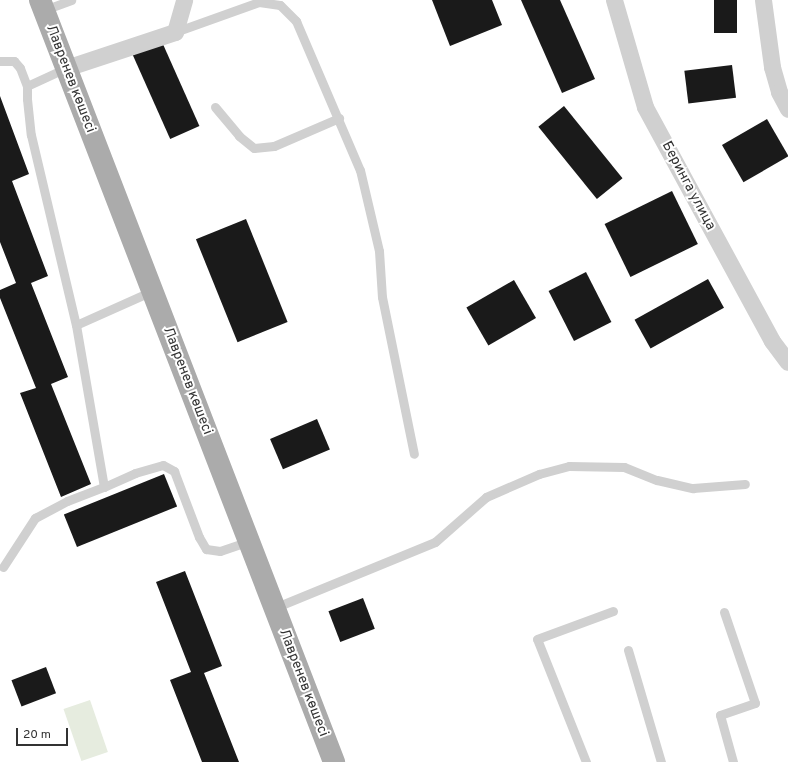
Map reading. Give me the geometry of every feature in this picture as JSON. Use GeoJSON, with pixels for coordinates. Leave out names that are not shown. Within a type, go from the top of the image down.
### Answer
{"type":"FeatureCollection","features":[{"type":"Feature","properties":{"kind":"main road","name":"Лавренев көшесі"},"geometry":{"type":"LineString","coordinates":[[42,5],[334,762]]}},
{"type":"Feature","properties":{"kind":"street"},"geometry":{"type":"LineString","coordinates":[[66,68],[175,32],[184,0]]}},
{"type":"Feature","properties":{"kind":"street","name":"Беринга улица"},"geometry":{"type":"LineString","coordinates":[[614,0],[645,107],[772,341],[788,362]]}},
{"type":"Feature","properties":{"kind":"street"},"geometry":{"type":"LineString","coordinates":[[762,0],[772,67],[779,92],[788,109]]}},
{"type":"Feature","properties":{"kind":"lane"},"geometry":{"type":"LineString","coordinates":[[42,5],[71,0]]}},
{"type":"Feature","properties":{"kind":"lane"},"geometry":{"type":"LineString","coordinates":[[175,32],[259,2],[280,5],[296,21],[304,35],[360,170],[379,251],[382,297],[414,454]]}},
{"type":"Feature","properties":{"kind":"lane"},"geometry":{"type":"LineString","coordinates":[[0,61],[14,62],[20,68],[27,86],[31,135],[76,325],[104,487]]}},
{"type":"Feature","properties":{"kind":"lane"},"geometry":{"type":"LineString","coordinates":[[27,86],[66,68]]}},
{"type":"Feature","properties":{"kind":"lane"},"geometry":{"type":"LineString","coordinates":[[216,107],[239,136],[254,148],[274,146],[339,118]]}},
{"type":"Feature","properties":{"kind":"lane"},"geometry":{"type":"LineString","coordinates":[[76,325],[152,290]]}},
{"type":"Feature","properties":{"kind":"lane"},"geometry":{"type":"LineString","coordinates":[[1,568],[35,518],[67,501],[135,473],[163,465],[174,471],[199,537],[206,549],[220,551],[249,541]]}},
{"type":"Feature","properties":{"kind":"lane"},"geometry":{"type":"LineString","coordinates":[[274,608],[435,542],[486,497],[539,474],[569,466],[624,467],[657,480],[693,488],[745,484]]}},
{"type":"Feature","properties":{"kind":"lane"},"geometry":{"type":"LineString","coordinates":[[586,762],[537,639],[613,611]]}},
{"type":"Feature","properties":{"kind":"lane"},"geometry":{"type":"LineString","coordinates":[[724,612],[755,703],[720,715],[733,762]]}},
{"type":"Feature","properties":{"kind":"lane"},"geometry":{"type":"LineString","coordinates":[[628,650],[661,762]]}},
{"type":"Feature","properties":{"kind":"shaded area"},"geometry":{"type":"Polygon","coordinates":[[[90,700],[108,752],[81,761],[64,709],[90,700]]]}},
{"type":"Feature","properties":{"kind":"building"},"geometry":{"type":"Polygon","coordinates":[[[432,0],[492,0],[502,25],[450,46],[432,0]]]}},
{"type":"Feature","properties":{"kind":"building"},"geometry":{"type":"Polygon","coordinates":[[[521,0],[560,0],[595,79],[562,93],[521,0]]]}},
{"type":"Feature","properties":{"kind":"building"},"geometry":{"type":"Polygon","coordinates":[[[714,0],[737,0],[737,33],[714,33],[714,0]]]}},
{"type":"Feature","properties":{"kind":"building"},"geometry":{"type":"Polygon","coordinates":[[[162,42],[199,126],[170,139],[133,55],[162,42]]]}},
{"type":"Feature","properties":{"kind":"building"},"geometry":{"type":"Polygon","coordinates":[[[732,65],[736,98],[688,104],[684,71],[732,65]]]}},
{"type":"Feature","properties":{"kind":"building"},"geometry":{"type":"Polygon","coordinates":[[[0,96],[29,174],[12,181],[48,276],[31,283],[68,377],[51,384],[91,484],[61,497],[20,393],[36,388],[0,298],[0,290],[16,283],[0,242],[0,96]]]}},
{"type":"Feature","properties":{"kind":"building"},"geometry":{"type":"Polygon","coordinates":[[[564,106],[623,178],[597,199],[538,127],[564,106]]]}},
{"type":"Feature","properties":{"kind":"building"},"geometry":{"type":"Polygon","coordinates":[[[767,119],[788,157],[743,182],[722,145],[767,119]]]}},
{"type":"Feature","properties":{"kind":"building"},"geometry":{"type":"Polygon","coordinates":[[[672,191],[698,244],[630,277],[605,224],[672,191]]]}},
{"type":"Feature","properties":{"kind":"building"},"geometry":{"type":"Polygon","coordinates":[[[246,219],[288,322],[238,342],[196,239],[246,219]]]}},
{"type":"Feature","properties":{"kind":"building"},"geometry":{"type":"Polygon","coordinates":[[[586,272],[611,322],[574,341],[549,291],[586,272]]]}},
{"type":"Feature","properties":{"kind":"building"},"geometry":{"type":"Polygon","coordinates":[[[708,279],[724,308],[651,349],[635,320],[708,279]]]}},
{"type":"Feature","properties":{"kind":"building"},"geometry":{"type":"Polygon","coordinates":[[[514,280],[536,318],[488,346],[466,308],[514,280]]]}},
{"type":"Feature","properties":{"kind":"building"},"geometry":{"type":"Polygon","coordinates":[[[317,419],[330,449],[283,469],[270,439],[317,419]]]}},
{"type":"Feature","properties":{"kind":"building"},"geometry":{"type":"Polygon","coordinates":[[[164,474],[177,506],[77,547],[64,514],[164,474]]]}},
{"type":"Feature","properties":{"kind":"building"},"geometry":{"type":"Polygon","coordinates":[[[185,571],[222,666],[204,673],[239,762],[202,762],[170,680],[191,672],[156,582],[185,571]]]}},
{"type":"Feature","properties":{"kind":"building"},"geometry":{"type":"Polygon","coordinates":[[[363,598],[375,629],[340,642],[328,611],[363,598]]]}},
{"type":"Feature","properties":{"kind":"building"},"geometry":{"type":"Polygon","coordinates":[[[46,667],[56,693],[21,706],[11,680],[46,667]]]}}]}
